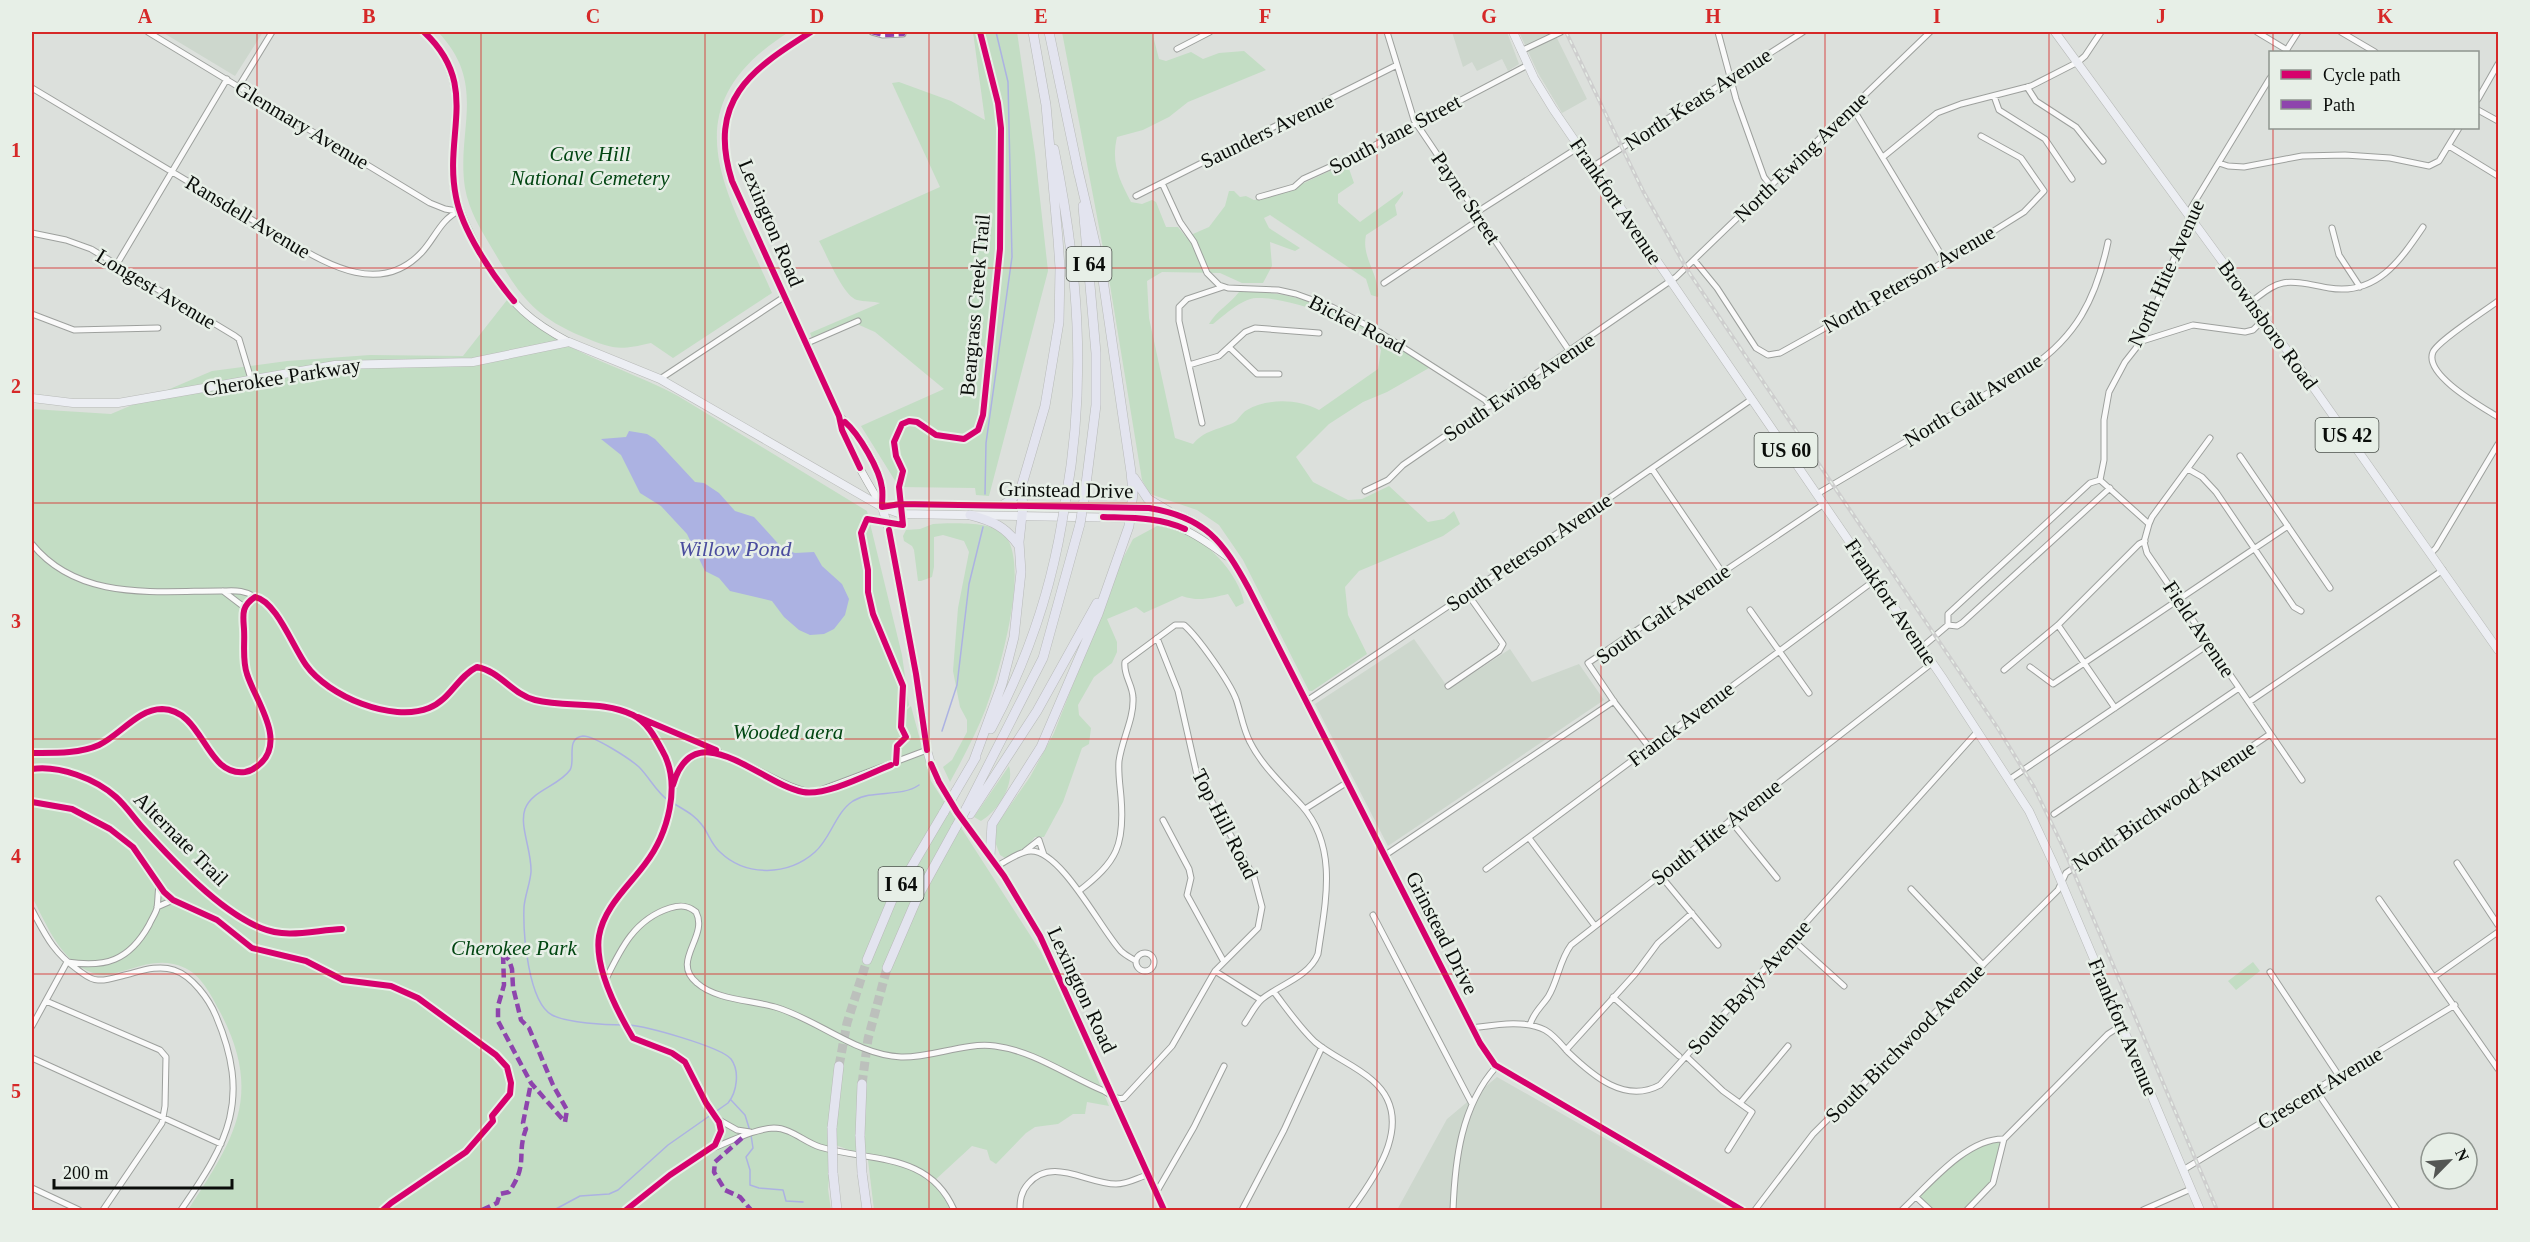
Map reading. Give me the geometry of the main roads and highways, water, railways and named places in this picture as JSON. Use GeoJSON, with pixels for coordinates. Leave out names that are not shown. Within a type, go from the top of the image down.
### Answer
{"type":"FeatureCollection","features":[{"type":"Feature","properties":{"kind":"highway","name":"I 64"},"geometry":{"type":"LineString","coordinates":[[867,960],[892,900],[974,760],[1011,688],[1032,634],[1055,558],[1062,522],[1073,459],[1078,403],[1078,308],[1070,237],[1033,32]]}},
{"type":"Feature","properties":{"kind":"highway","name":"I 64"},"geometry":{"type":"LineString","coordinates":[[887,968],[918,897],[968,811],[1043,658],[1080,524],[1096,405],[1096,353],[1078,170],[1049,32]]}},
{"type":"Feature","properties":{"kind":"highway"},"geometry":{"type":"LineString","coordinates":[[974,760],[1002,684],[1014,636],[1020,582],[1019,546],[1023,511],[1021,488],[1045,406],[1059,322],[1060,268],[1046,105]]}},
{"type":"Feature","properties":{"kind":"highway"},"geometry":{"type":"LineString","coordinates":[[990,856],[992,824],[1028,770],[1050,728],[1098,614],[1131,518],[1131,472],[1102,273],[1078,170]]}},
{"type":"Feature","properties":{"kind":"highway"},"geometry":{"type":"LineString","coordinates":[[1131,472],[1148,499],[1168,511]]}},
{"type":"Feature","properties":{"kind":"highway"},"geometry":{"type":"LineString","coordinates":[[1003,506],[1021,488]]}},
{"type":"Feature","properties":{"kind":"highway"},"geometry":{"type":"LineString","coordinates":[[970,515],[999,524],[1010,532],[1019,546]]}},
{"type":"Feature","properties":{"kind":"highway"},"geometry":{"type":"LineString","coordinates":[[968,811],[1037,711],[1108,585]]}},
{"type":"Feature","properties":{"kind":"highway"},"geometry":{"type":"LineString","coordinates":[[837,1210],[832,1128],[838,1066]]}},
{"type":"Feature","properties":{"kind":"highway"},"geometry":{"type":"LineString","coordinates":[[862,1084],[860,1136],[867,1210]]}},
{"type":"Feature","properties":{"kind":"main road","name":"Frankfort Avenue"},"geometry":{"type":"LineString","coordinates":[[1513,32],[1548,101],[2010,779],[2036,824],[2200,1210]]}},
{"type":"Feature","properties":{"kind":"main road","name":"Brownsboro Road"},"geometry":{"type":"LineString","coordinates":[[2055,32],[2252,302],[2499,650]]}},
{"type":"Feature","properties":{"kind":"main road","name":"Cherokee Parkway"},"geometry":{"type":"LineString","coordinates":[[32,398],[74,403],[118,403],[352,363],[473,362],[569,342]]}},
{"type":"Feature","properties":{"kind":"main road","name":"Grinstead Drive"},"geometry":{"type":"LineString","coordinates":[[569,342],[660,379],[882,507],[901,514],[970,515],[1132,507]]}},
{"type":"Feature","properties":{"kind":"main road","name":"Grinstead Drive"},"geometry":{"type":"LineString","coordinates":[[882,507],[900,504],[1003,506],[1023,511],[1131,518]]}},
{"type":"Feature","properties":{"kind":"main road","name":"Lexington Road"},"geometry":{"type":"LineString","coordinates":[[882,507],[889,530],[915,668],[927,750],[943,788],[997,866],[1040,936],[1164,1210]]}},
{"type":"Feature","properties":{"kind":"water","name":"Willow Pond"},"geometry":{"type":"Polygon","coordinates":[[[629,431],[647,434],[655,439],[695,482],[704,483],[719,493],[735,511],[754,517],[783,549],[795,553],[814,552],[822,566],[842,584],[849,599],[845,615],[834,629],[824,634],[810,635],[799,630],[784,617],[772,601],[730,591],[719,578],[705,571],[687,534],[661,506],[640,493],[621,455],[601,439],[626,437],[629,431]]]}},
{"type":"Feature","properties":{"kind":"waterway"},"geometry":{"type":"LineString","coordinates":[[985,494],[986,443],[1012,257],[1008,82],[996,32]]}},
{"type":"Feature","properties":{"kind":"waterway"},"geometry":{"type":"LineString","coordinates":[[942,731],[957,685],[969,584],[983,527]]}},
{"type":"Feature","properties":{"kind":"waterway"},"geometry":{"type":"LineString","coordinates":[[624,1025],[587,1023],[559,1018],[544,1008],[537,996],[526,949],[524,907],[531,864],[524,823],[525,809],[533,797],[570,770],[574,741],[583,736],[604,744],[635,763],[669,801]]}},
{"type":"Feature","properties":{"kind":"waterway"},"geometry":{"type":"LineString","coordinates":[[673,803],[696,818],[717,849],[730,860],[742,866],[767,870],[792,866],[815,852],[842,812],[853,801],[869,795],[912,789],[919,785]]}},
{"type":"Feature","properties":{"kind":"waterway"},"geometry":{"type":"LineString","coordinates":[[554,1210],[580,1196],[609,1194],[618,1190],[668,1145],[728,1103],[734,1093],[736,1069],[731,1059],[724,1054],[683,1038],[629,1025]]}},
{"type":"Feature","properties":{"kind":"waterway"},"geometry":{"type":"LineString","coordinates":[[731,1100],[745,1115],[750,1131]]}},
{"type":"Feature","properties":{"kind":"waterway"},"geometry":{"type":"LineString","coordinates":[[751,1135],[753,1148],[746,1157],[750,1170],[750,1185],[783,1190],[786,1201],[803,1202]]}},
{"type":"Feature","properties":{"kind":"tunnel"},"geometry":{"type":"LineString","coordinates":[[839,1066],[847,1023],[867,960]]}},
{"type":"Feature","properties":{"kind":"tunnel"},"geometry":{"type":"LineString","coordinates":[[862,1084],[868,1039],[887,968]]}},
{"type":"Feature","properties":{"kind":"railway"},"geometry":{"type":"LineString","coordinates":[[1566,32],[1643,191],[1688,271],[1997,727],[2034,787],[2063,847],[2217,1210]]}},
{"type":"Feature","properties":{"kind":"park label","name":"Cave Hill National Cemetery"},"geometry":{"type":"Point","coordinates":[590,166]}},
{"type":"Feature","properties":{"kind":"park label","name":"Wooded aera"},"geometry":{"type":"Point","coordinates":[788,732]}},
{"type":"Feature","properties":{"kind":"park label","name":"Cherokee Park"},"geometry":{"type":"Point","coordinates":[514,948]}}]}
